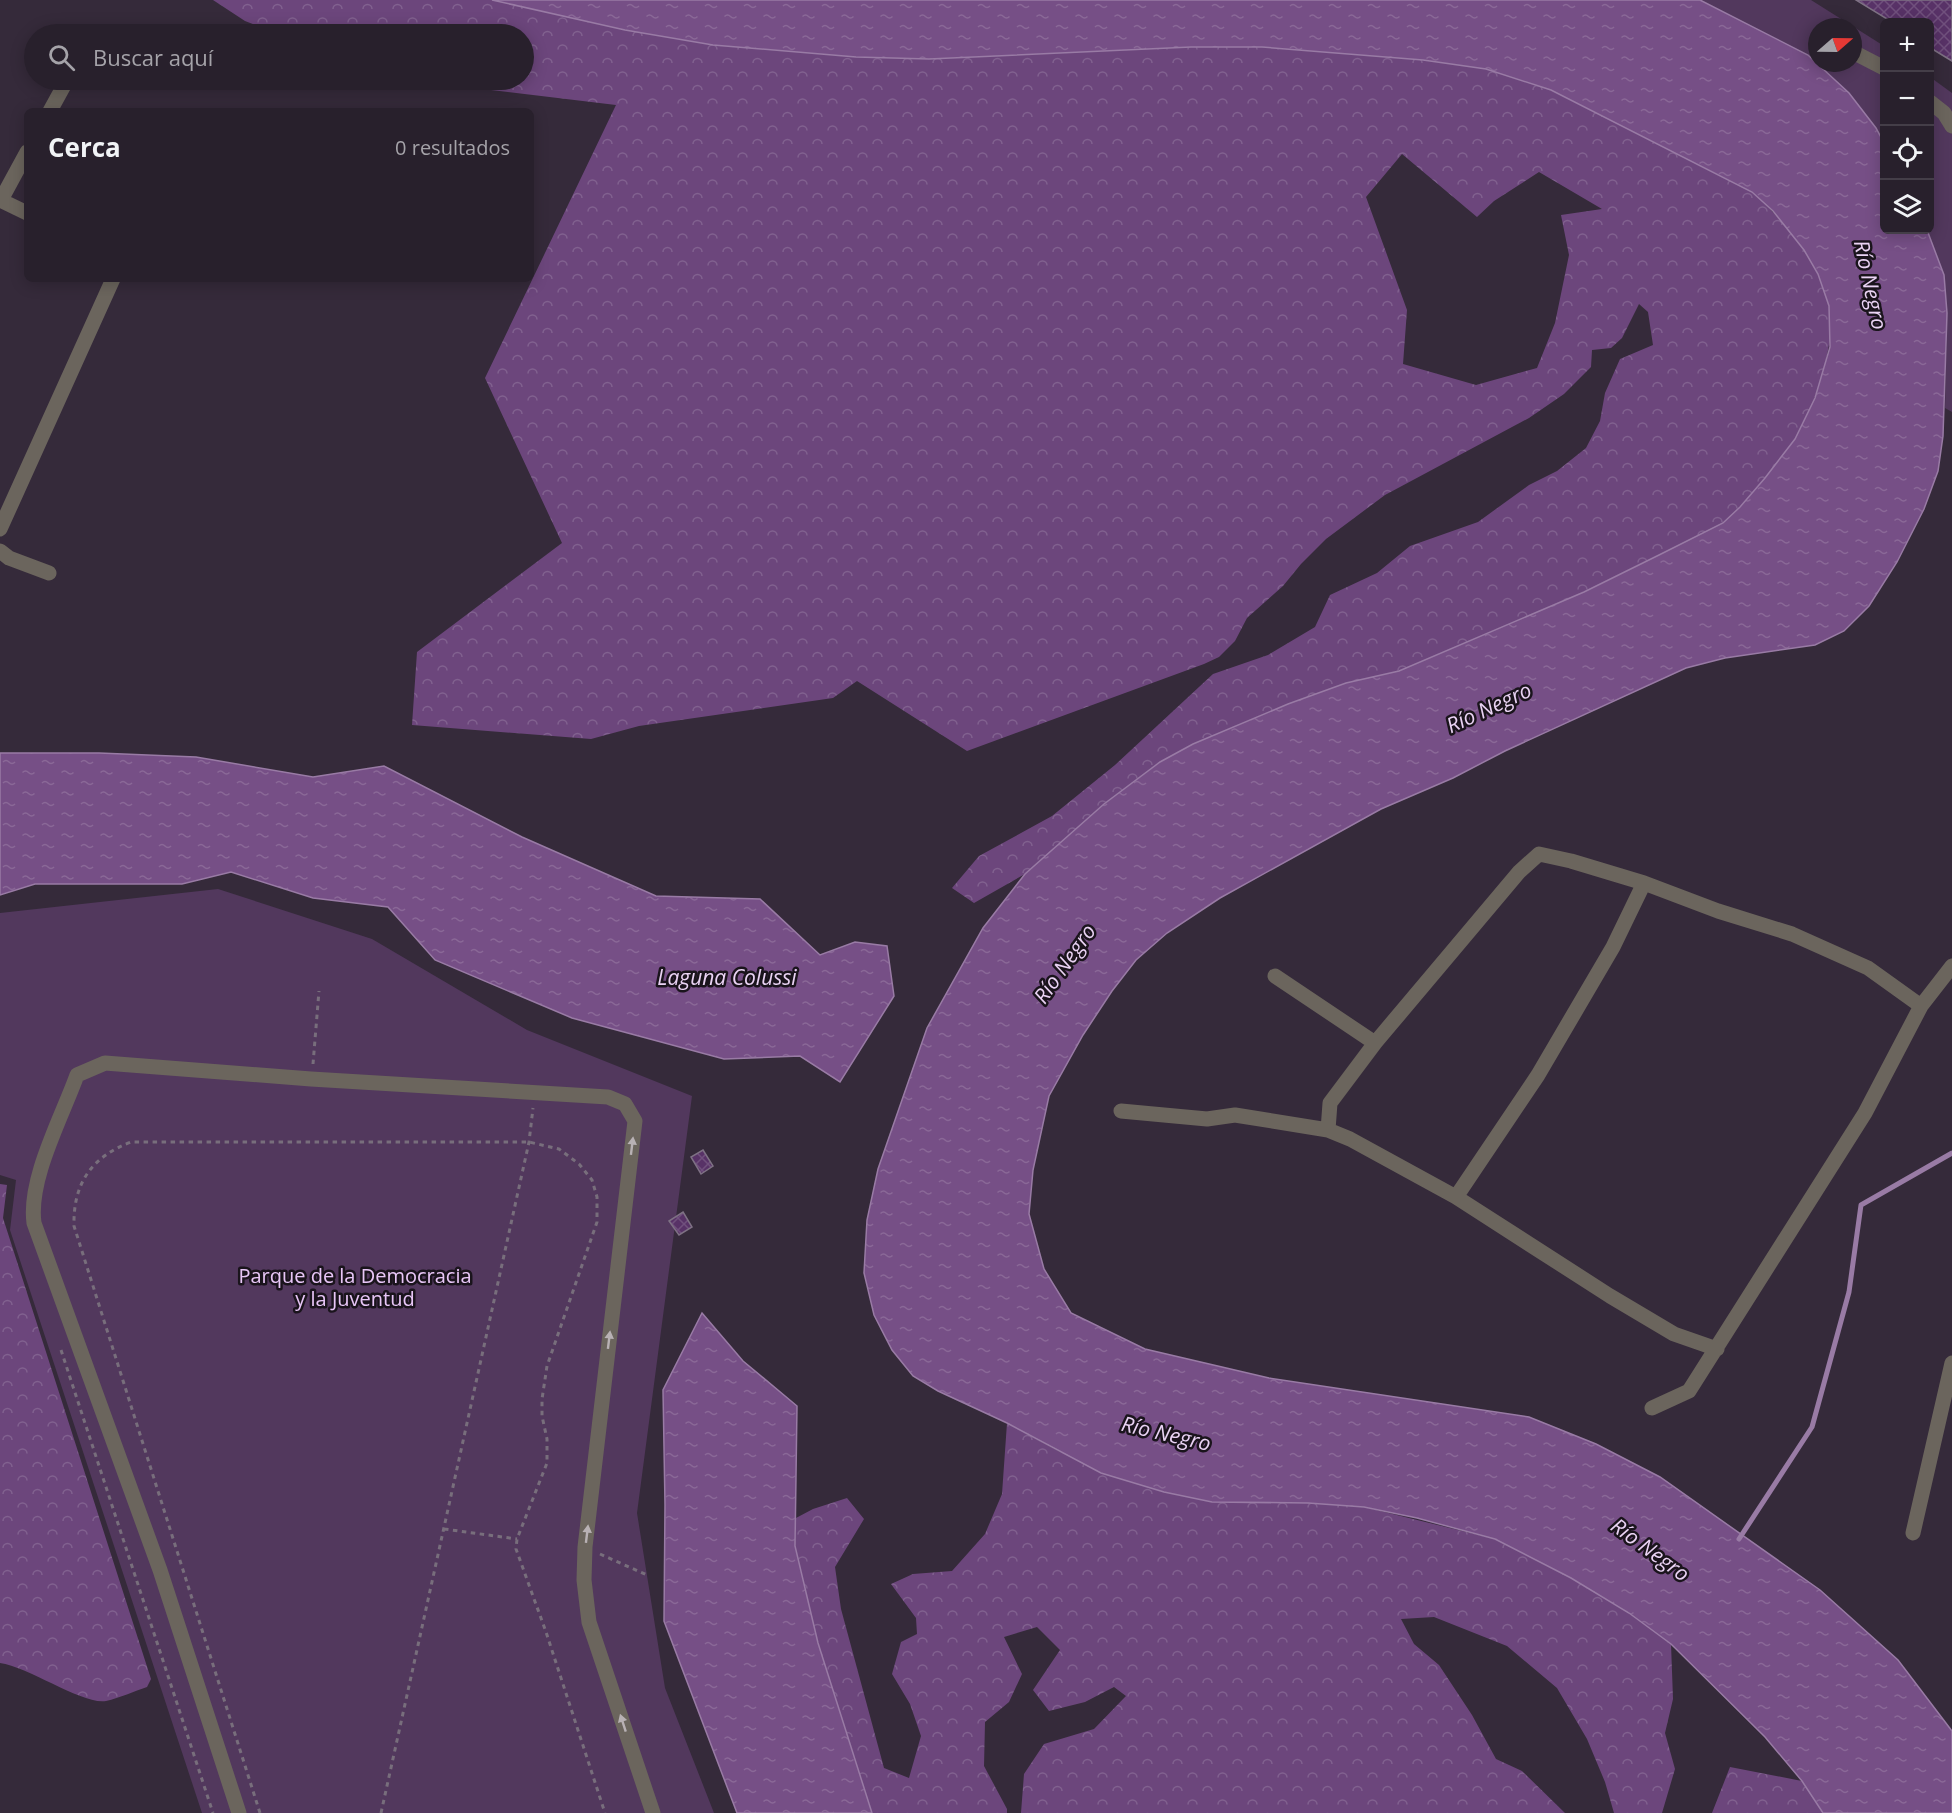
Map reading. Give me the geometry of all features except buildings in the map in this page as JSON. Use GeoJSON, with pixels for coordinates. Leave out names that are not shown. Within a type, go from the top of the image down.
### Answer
{"type":"FeatureCollection","features":[{"type":"Feature","properties":{"kind":"street"},"geometry":{"type":"LineString","coordinates":[[1862,57],[1880,66]]}},
{"type":"Feature","properties":{"kind":"street"},"geometry":{"type":"LineString","coordinates":[[52,108],[62,90]]}},
{"type":"Feature","properties":{"kind":"street"},"geometry":{"type":"LineString","coordinates":[[1934,106],[1944,113],[1952,126]]}},
{"type":"Feature","properties":{"kind":"street"},"geometry":{"type":"LineString","coordinates":[[24,157],[0,200],[24,212]]}},
{"type":"Feature","properties":{"kind":"street"},"geometry":{"type":"LineString","coordinates":[[0,529],[112,282]]}},
{"type":"Feature","properties":{"kind":"street"},"geometry":{"type":"LineString","coordinates":[[0,551],[9,558],[49,573]]}},
{"type":"Feature","properties":{"kind":"street"},"geometry":{"type":"LineString","coordinates":[[1328,1130],[1330,1103],[1375,1043],[1519,872],[1539,854],[1644,883],[1718,911],[1792,934],[1868,968],[1921,1006]]}},
{"type":"Feature","properties":{"kind":"street"},"geometry":{"type":"LineString","coordinates":[[1456,1197],[1538,1075],[1613,947],[1644,883]]}},
{"type":"Feature","properties":{"kind":"street"},"geometry":{"type":"LineString","coordinates":[[1652,1408],[1689,1391],[1865,1113],[1921,1006],[1952,966]]}},
{"type":"Feature","properties":{"kind":"street"},"geometry":{"type":"LineString","coordinates":[[1275,976],[1375,1043]]}},
{"type":"Feature","properties":{"kind":"street"},"geometry":{"type":"LineString","coordinates":[[239,1813],[160,1570],[34,1223],[32,1208],[40,1171],[77,1075],[105,1063],[311,1079],[535,1091],[608,1097],[625,1104],[635,1121],[585,1547],[584,1580],[589,1623],[653,1813]]}},
{"type":"Feature","properties":{"kind":"street"},"geometry":{"type":"LineString","coordinates":[[1121,1111],[1207,1119],[1235,1115],[1328,1130],[1350,1139],[1456,1197],[1610,1296],[1674,1334],[1716,1349]]}},
{"type":"Feature","properties":{"kind":"street"},"geometry":{"type":"LineString","coordinates":[[1913,1533],[1952,1363]]}},
{"type":"Feature","properties":{"kind":"path"},"geometry":{"type":"LineString","coordinates":[[311,1079],[319,991]]}},
{"type":"Feature","properties":{"kind":"path"},"geometry":{"type":"LineString","coordinates":[[381,1813],[529,1142],[535,1091]]}},
{"type":"Feature","properties":{"kind":"path"},"geometry":{"type":"LineString","coordinates":[[260,1813],[77,1240],[74,1213],[77,1195],[85,1176],[98,1160],[113,1149],[130,1142],[529,1142],[559,1149],[579,1164],[592,1180],[597,1197],[597,1222],[547,1366],[542,1399],[542,1416],[547,1439],[547,1463],[517,1539],[516,1549],[546,1632],[605,1813]]}},
{"type":"Feature","properties":{"kind":"path"},"geometry":{"type":"LineString","coordinates":[[59,1345],[213,1813]]}},
{"type":"Feature","properties":{"kind":"path"},"geometry":{"type":"LineString","coordinates":[[444,1529],[517,1539]]}},
{"type":"Feature","properties":{"kind":"path"},"geometry":{"type":"LineString","coordinates":[[595,1561],[596,1552],[647,1575]]}},
{"type":"Feature","properties":{"kind":"green space"},"geometry":{"type":"Polygon","coordinates":[[[213,0],[492,0],[625,30],[713,45],[856,57],[929,59],[1191,47],[1262,47],[1423,60],[1487,69],[1551,90],[1752,192],[1788,229],[1817,272],[1829,304],[1831,328],[1828,352],[1812,405],[1795,440],[1762,484],[1723,523],[1584,592],[1399,671],[1346,683],[1288,704],[1193,744],[1160,762],[1104,804],[1025,874],[974,903],[952,888],[979,856],[1052,816],[1115,765],[1213,674],[1268,655],[1315,627],[1330,595],[1377,573],[1410,546],[1478,522],[1529,485],[1557,471],[1586,448],[1600,421],[1605,393],[1620,359],[1653,345],[1648,312],[1639,304],[1622,338],[1611,348],[1592,350],[1591,367],[1564,394],[1529,418],[1385,495],[1326,539],[1283,586],[1247,618],[1235,641],[1219,657],[967,751],[857,681],[833,698],[639,726],[591,739],[412,725],[417,652],[562,543],[485,378],[531,282],[534,282],[534,276],[616,105],[491,90],[534,90],[534,24],[253,24],[213,0]],[[1402,154],[1366,197],[1407,310],[1403,364],[1476,385],[1537,368],[1555,323],[1569,255],[1561,215],[1602,209],[1539,172],[1494,201],[1477,217],[1402,154]]]}},
{"type":"Feature","properties":{"kind":"green space"},"geometry":{"type":"Polygon","coordinates":[[[1700,0],[1811,0],[1840,18],[1808,18],[1808,55],[1700,0]]]}},
{"type":"Feature","properties":{"kind":"green space"},"geometry":{"type":"Polygon","coordinates":[[[1862,32],[1880,43],[1880,136],[1876,128],[1824,72],[1862,72],[1862,32]]]}},
{"type":"Feature","properties":{"kind":"green space"},"geometry":{"type":"Polygon","coordinates":[[[1934,80],[1952,93],[1952,412],[1945,408],[1947,313],[1944,275],[1929,234],[1934,234],[1934,80]]]}},
{"type":"Feature","properties":{"kind":"green space","name":"Parque de la Democracia y la Juventud"},"geometry":{"type":"Polygon","coordinates":[[[218,889],[372,939],[527,1030],[692,1096],[637,1513],[665,1688],[714,1813],[202,1813],[10,1230],[16,1180],[0,1175],[0,913],[218,889]]]}},
{"type":"Feature","properties":{"kind":"green space"},"geometry":{"type":"Polygon","coordinates":[[[0,1184],[7,1185],[3,1218],[151,1679],[147,1687],[106,1701],[96,1701],[70,1692],[26,1671],[0,1663],[0,1184]]]}},
{"type":"Feature","properties":{"kind":"green space"},"geometry":{"type":"Polygon","coordinates":[[[1007,1423],[1060,1452],[1308,1503],[1364,1507],[1495,1539],[1571,1578],[1629,1613],[1671,1644],[1673,1699],[1665,1733],[1675,1769],[1662,1813],[1614,1813],[1605,1782],[1587,1739],[1557,1688],[1507,1646],[1434,1617],[1401,1619],[1414,1644],[1439,1665],[1472,1715],[1496,1759],[1522,1771],[1565,1813],[1021,1813],[1024,1774],[1044,1744],[1094,1729],[1126,1696],[1114,1687],[1085,1702],[1049,1711],[1033,1690],[1060,1650],[1037,1627],[1004,1637],[1022,1674],[1009,1702],[985,1722],[984,1766],[1007,1813],[872,1813],[818,1643],[795,1546],[796,1518],[813,1509],[847,1498],[864,1519],[835,1567],[841,1609],[884,1768],[909,1778],[921,1736],[910,1704],[892,1674],[901,1642],[917,1634],[916,1618],[891,1584],[913,1574],[952,1571],[985,1534],[1002,1494],[1007,1423]]]}},
{"type":"Feature","properties":{"kind":"green space"},"geometry":{"type":"Polygon","coordinates":[[[1730,1767],[1802,1781],[1823,1813],[1712,1813],[1730,1767]]]}},
{"type":"Feature","properties":{"kind":"water","name":"Río Negro"},"geometry":{"type":"Polygon","coordinates":[[[492,0],[1700,0],[1808,55],[1808,72],[1826,72],[1849,93],[1876,128],[1880,136],[1880,234],[1929,234],[1944,275],[1947,313],[1943,436],[1938,471],[1924,509],[1897,562],[1869,606],[1844,631],[1815,645],[1725,658],[1686,668],[1505,751],[1453,778],[1381,809],[1220,898],[1167,933],[1136,960],[1112,991],[1083,1035],[1049,1096],[1033,1170],[1029,1214],[1044,1269],[1071,1313],[1145,1349],[1269,1378],[1529,1417],[1596,1444],[1660,1477],[1820,1590],[1898,1660],[1952,1731],[1952,1813],[1823,1813],[1802,1781],[1765,1737],[1671,1644],[1629,1613],[1571,1578],[1495,1539],[1417,1518],[1364,1507],[1308,1503],[1212,1502],[1164,1492],[1101,1473],[1007,1423],[938,1391],[913,1376],[892,1350],[874,1315],[864,1273],[867,1220],[878,1169],[927,1028],[983,928],[1025,874],[1104,804],[1160,762],[1193,744],[1288,704],[1346,683],[1399,671],[1584,592],[1723,523],[1765,478],[1795,439],[1815,398],[1830,347],[1829,306],[1818,274],[1804,250],[1773,211],[1752,192],[1551,90],[1486,69],[1423,60],[1262,47],[1191,47],[929,59],[856,57],[713,45],[625,30],[492,0]]]}},
{"type":"Feature","properties":{"kind":"water","name":"Laguna Colussi"},"geometry":{"type":"Polygon","coordinates":[[[0,753],[99,753],[196,757],[313,777],[384,766],[522,837],[656,896],[760,899],[820,955],[855,942],[887,946],[894,996],[840,1082],[800,1056],[724,1059],[572,1018],[435,960],[388,907],[313,898],[231,872],[182,884],[35,884],[0,895],[0,753]]]}},
{"type":"Feature","properties":{"kind":"water"},"geometry":{"type":"Polygon","coordinates":[[[702,1313],[743,1361],[797,1406],[795,1546],[818,1643],[872,1813],[737,1813],[664,1621],[663,1390],[702,1313]]]}},
{"type":"Feature","properties":{"kind":"waterway"},"geometry":{"type":"LineString","coordinates":[[1739,1539],[1812,1427],[1849,1292],[1861,1205],[1952,1153]]}}]}
